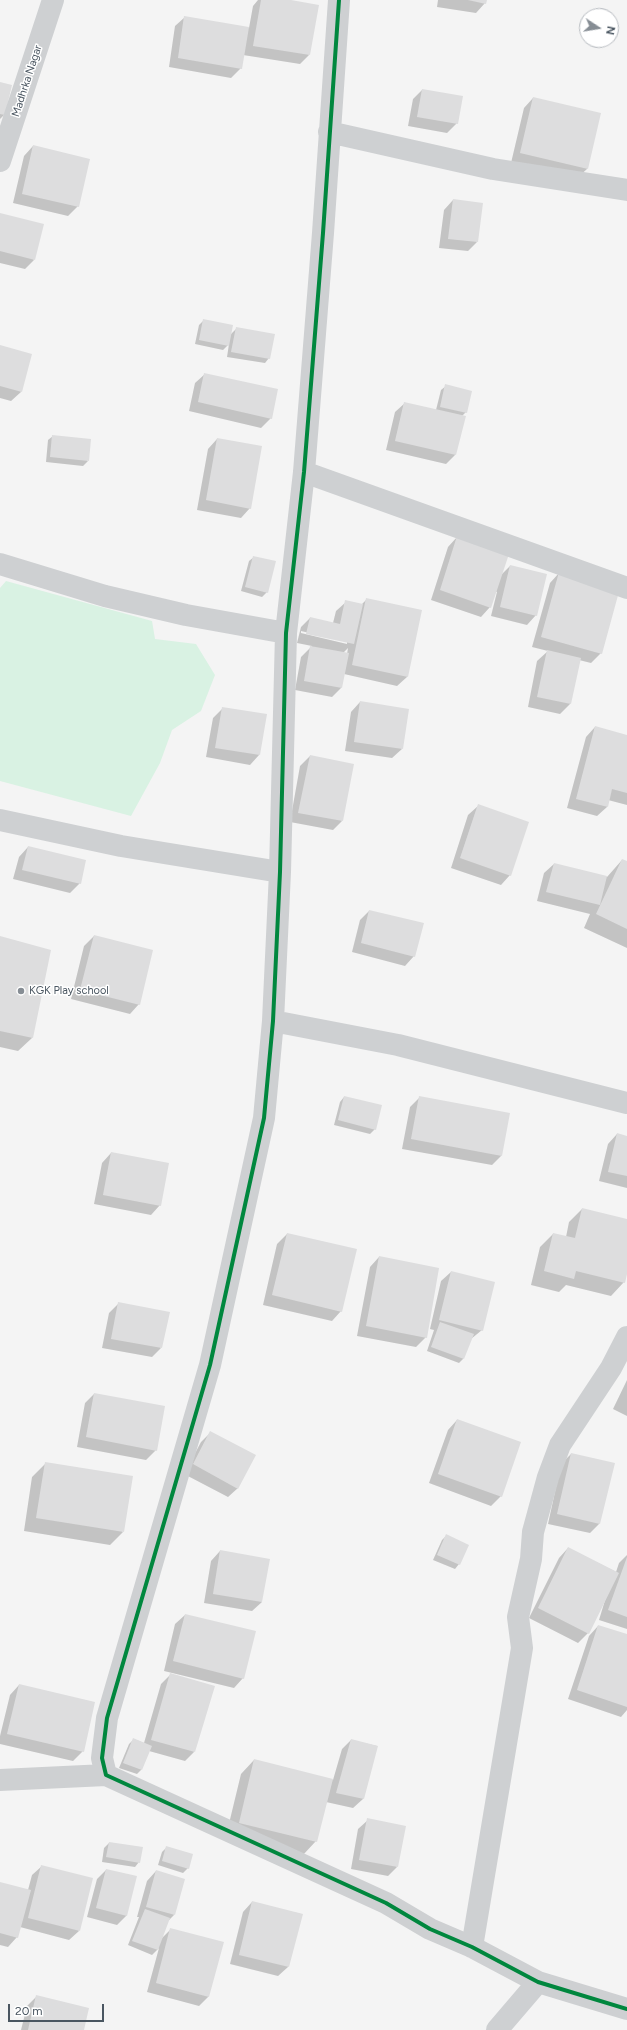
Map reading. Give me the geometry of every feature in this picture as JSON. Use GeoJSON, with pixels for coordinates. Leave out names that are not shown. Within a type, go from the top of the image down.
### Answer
{"type":"FeatureCollection","features":[{"type":"Feature","properties":{"kind":"street","name":"Madhrka Nagar"},"geometry":{"type":"LineString","coordinates":[[0,161],[53,0]]}},
{"type":"Feature","properties":{"kind":"street"},"geometry":{"type":"LineString","coordinates":[[106,1775],[102,1758],[107,1718],[212,1357],[264,1118],[273,1021],[280,872],[286,633],[304,472],[324,233],[329,132],[339,0]]}},
{"type":"Feature","properties":{"kind":"street"},"geometry":{"type":"LineString","coordinates":[[329,132],[493,169],[627,190]]}},
{"type":"Feature","properties":{"kind":"street"},"geometry":{"type":"LineString","coordinates":[[304,472],[627,588]]}},
{"type":"Feature","properties":{"kind":"street"},"geometry":{"type":"LineString","coordinates":[[0,564],[127,601],[186,615],[286,633]]}},
{"type":"Feature","properties":{"kind":"street"},"geometry":{"type":"LineString","coordinates":[[0,820],[121,846],[280,872]]}},
{"type":"Feature","properties":{"kind":"street"},"geometry":{"type":"LineString","coordinates":[[273,1021],[398,1045],[627,1103]]}},
{"type":"Feature","properties":{"kind":"street"},"geometry":{"type":"LineString","coordinates":[[472,1947],[522,1648],[518,1617],[531,1559],[533,1532],[548,1477],[560,1445],[611,1368],[627,1336]]}},
{"type":"Feature","properties":{"kind":"street"},"geometry":{"type":"LineString","coordinates":[[0,1780],[106,1775],[386,1903],[430,1929],[472,1947],[538,1982],[627,2009]]}},
{"type":"Feature","properties":{"kind":"street"},"geometry":{"type":"LineString","coordinates":[[497,2030],[538,1982]]}},
{"type":"Feature","properties":{"kind":"green space"},"geometry":{"type":"Polygon","coordinates":[[[6,581],[152,621],[155,639],[196,644],[215,675],[201,711],[172,730],[160,763],[131,816],[0,781],[0,588],[6,581]]]}},
{"type":"Feature","properties":{"kind":"building"},"geometry":{"type":"Polygon","coordinates":[[[261,0],[291,0],[319,5],[310,55],[253,46],[261,0]]]}},
{"type":"Feature","properties":{"kind":"building"},"geometry":{"type":"Polygon","coordinates":[[[468,0],[487,0],[486,4],[468,0]]]}},
{"type":"Feature","properties":{"kind":"building"},"geometry":{"type":"Polygon","coordinates":[[[184,16],[249,27],[242,69],[178,58],[184,16]]]}},
{"type":"Feature","properties":{"kind":"building"},"geometry":{"type":"Polygon","coordinates":[[[0,82],[12,85],[5,115],[0,114],[0,82]]]}},
{"type":"Feature","properties":{"kind":"building"},"geometry":{"type":"Polygon","coordinates":[[[422,89],[463,96],[458,124],[417,117],[422,89]]]}},
{"type":"Feature","properties":{"kind":"building"},"geometry":{"type":"Polygon","coordinates":[[[533,97],[601,113],[588,169],[520,153],[533,97]]]}},
{"type":"Feature","properties":{"kind":"building"},"geometry":{"type":"Polygon","coordinates":[[[33,145],[90,159],[79,207],[22,194],[33,145]]]}},
{"type":"Feature","properties":{"kind":"building"},"geometry":{"type":"Polygon","coordinates":[[[453,199],[483,203],[478,242],[448,239],[453,199]]]}},
{"type":"Feature","properties":{"kind":"building"},"geometry":{"type":"Polygon","coordinates":[[[0,213],[44,224],[35,260],[0,251],[0,213]]]}},
{"type":"Feature","properties":{"kind":"building"},"geometry":{"type":"Polygon","coordinates":[[[203,319],[233,325],[229,346],[199,340],[203,319]]]}},
{"type":"Feature","properties":{"kind":"building"},"geometry":{"type":"Polygon","coordinates":[[[236,327],[275,334],[270,359],[231,352],[236,327]]]}},
{"type":"Feature","properties":{"kind":"building"},"geometry":{"type":"Polygon","coordinates":[[[0,345],[32,354],[22,392],[0,386],[0,345]]]}},
{"type":"Feature","properties":{"kind":"building"},"geometry":{"type":"Polygon","coordinates":[[[204,373],[278,389],[272,419],[198,402],[204,373]]]}},
{"type":"Feature","properties":{"kind":"building"},"geometry":{"type":"Polygon","coordinates":[[[445,384],[472,391],[467,413],[440,407],[445,384]]]}},
{"type":"Feature","properties":{"kind":"building"},"geometry":{"type":"Polygon","coordinates":[[[404,402],[466,416],[456,455],[395,441],[404,402]]]}},
{"type":"Feature","properties":{"kind":"building"},"geometry":{"type":"Polygon","coordinates":[[[52,435],[91,439],[89,461],[50,457],[52,435]]]}},
{"type":"Feature","properties":{"kind":"building"},"geometry":{"type":"Polygon","coordinates":[[[217,438],[262,446],[251,509],[206,500],[217,438]]]}},
{"type":"Feature","properties":{"kind":"building"},"geometry":{"type":"Polygon","coordinates":[[[457,536],[509,554],[491,608],[440,590],[457,536]]]}},
{"type":"Feature","properties":{"kind":"building"},"geometry":{"type":"Polygon","coordinates":[[[253,556],[276,561],[268,593],[245,587],[253,556]]]}},
{"type":"Feature","properties":{"kind":"building"},"geometry":{"type":"Polygon","coordinates":[[[510,565],[547,574],[537,616],[500,607],[510,565]]]}},
{"type":"Feature","properties":{"kind":"building"},"geometry":{"type":"Polygon","coordinates":[[[559,572],[620,588],[602,654],[541,637],[559,572]]]}},
{"type":"Feature","properties":{"kind":"building"},"geometry":{"type":"Polygon","coordinates":[[[366,598],[422,610],[408,677],[352,665],[366,598]]]}},
{"type":"Feature","properties":{"kind":"building"},"geometry":{"type":"Polygon","coordinates":[[[345,600],[363,604],[354,644],[306,634],[310,617],[340,624],[345,600]]]}},
{"type":"Feature","properties":{"kind":"building"},"geometry":{"type":"Polygon","coordinates":[[[310,646],[349,653],[342,688],[304,681],[310,646]]]}},
{"type":"Feature","properties":{"kind":"building"},"geometry":{"type":"Polygon","coordinates":[[[547,650],[581,658],[571,704],[537,697],[547,650]]]}},
{"type":"Feature","properties":{"kind":"building"},"geometry":{"type":"Polygon","coordinates":[[[360,701],[409,709],[403,749],[354,742],[360,701]]]}},
{"type":"Feature","properties":{"kind":"building"},"geometry":{"type":"Polygon","coordinates":[[[222,707],[267,714],[260,755],[215,748],[222,707]]]}},
{"type":"Feature","properties":{"kind":"building"},"geometry":{"type":"Polygon","coordinates":[[[595,726],[627,735],[627,793],[612,789],[608,807],[576,799],[595,726]]]}},
{"type":"Feature","properties":{"kind":"building"},"geometry":{"type":"Polygon","coordinates":[[[310,755],[354,764],[343,821],[298,813],[310,755]]]}},
{"type":"Feature","properties":{"kind":"building"},"geometry":{"type":"Polygon","coordinates":[[[478,804],[529,822],[511,876],[460,858],[478,804]]]}},
{"type":"Feature","properties":{"kind":"building"},"geometry":{"type":"Polygon","coordinates":[[[28,846],[86,860],[81,884],[22,870],[28,846]]]}},
{"type":"Feature","properties":{"kind":"building"},"geometry":{"type":"Polygon","coordinates":[[[622,859],[627,861],[627,929],[596,914],[622,859]]]}},
{"type":"Feature","properties":{"kind":"building"},"geometry":{"type":"Polygon","coordinates":[[[554,863],[607,876],[600,905],[546,892],[554,863]]]}},
{"type":"Feature","properties":{"kind":"building"},"geometry":{"type":"Polygon","coordinates":[[[369,910],[424,923],[415,957],[361,943],[369,910]]]}},
{"type":"Feature","properties":{"kind":"building"},"geometry":{"type":"Polygon","coordinates":[[[94,935],[153,950],[140,1005],[80,990],[94,935]]]}},
{"type":"Feature","properties":{"kind":"building","name":"KGK Play school"},"geometry":{"type":"Polygon","coordinates":[[[0,936],[51,950],[33,1038],[0,1031],[0,936]]]}},
{"type":"Feature","properties":{"kind":"building"},"geometry":{"type":"Polygon","coordinates":[[[344,1096],[382,1105],[376,1130],[338,1120],[344,1096]]]}},
{"type":"Feature","properties":{"kind":"building"},"geometry":{"type":"Polygon","coordinates":[[[419,1096],[510,1113],[502,1156],[411,1139],[419,1096]]]}},
{"type":"Feature","properties":{"kind":"building"},"geometry":{"type":"Polygon","coordinates":[[[617,1133],[627,1136],[627,1176],[608,1172],[617,1133]]]}},
{"type":"Feature","properties":{"kind":"building"},"geometry":{"type":"Polygon","coordinates":[[[111,1152],[169,1163],[161,1206],[103,1195],[111,1152]]]}},
{"type":"Feature","properties":{"kind":"building"},"geometry":{"type":"Polygon","coordinates":[[[582,1208],[627,1219],[627,1274],[625,1283],[576,1271],[574,1279],[544,1271],[553,1233],[575,1238],[582,1208]]]}},
{"type":"Feature","properties":{"kind":"building"},"geometry":{"type":"Polygon","coordinates":[[[287,1233],[357,1249],[342,1312],[272,1295],[287,1233]]]}},
{"type":"Feature","properties":{"kind":"building"},"geometry":{"type":"Polygon","coordinates":[[[379,1256],[439,1268],[427,1338],[366,1326],[379,1256]]]}},
{"type":"Feature","properties":{"kind":"building"},"geometry":{"type":"Polygon","coordinates":[[[451,1271],[495,1282],[483,1331],[439,1320],[451,1271]]]}},
{"type":"Feature","properties":{"kind":"building"},"geometry":{"type":"Polygon","coordinates":[[[118,1302],[170,1312],[162,1348],[111,1339],[118,1302]]]}},
{"type":"Feature","properties":{"kind":"building"},"geometry":{"type":"Polygon","coordinates":[[[440,1322],[474,1334],[464,1359],[431,1347],[440,1322]]]}},
{"type":"Feature","properties":{"kind":"building"},"geometry":{"type":"Polygon","coordinates":[[[94,1393],[165,1406],[157,1451],[86,1437],[94,1393]]]}},
{"type":"Feature","properties":{"kind":"building"},"geometry":{"type":"Polygon","coordinates":[[[457,1419],[521,1442],[502,1497],[438,1474],[457,1419]]]}},
{"type":"Feature","properties":{"kind":"building"},"geometry":{"type":"Polygon","coordinates":[[[210,1431],[256,1455],[238,1489],[193,1464],[210,1431]]]}},
{"type":"Feature","properties":{"kind":"building"},"geometry":{"type":"Polygon","coordinates":[[[571,1453],[615,1463],[600,1524],[557,1514],[571,1453]]]}},
{"type":"Feature","properties":{"kind":"building"},"geometry":{"type":"Polygon","coordinates":[[[45,1462],[133,1476],[124,1532],[36,1518],[45,1462]]]}},
{"type":"Feature","properties":{"kind":"building"},"geometry":{"type":"Polygon","coordinates":[[[446,1534],[469,1545],[460,1565],[437,1555],[446,1534]]]}},
{"type":"Feature","properties":{"kind":"building"},"geometry":{"type":"Polygon","coordinates":[[[568,1547],[619,1573],[589,1634],[538,1608],[568,1547]]]}},
{"type":"Feature","properties":{"kind":"building"},"geometry":{"type":"Polygon","coordinates":[[[220,1550],[270,1559],[262,1602],[213,1594],[220,1550]]]}},
{"type":"Feature","properties":{"kind":"building"},"geometry":{"type":"Polygon","coordinates":[[[627,1557],[627,1617],[608,1610],[627,1557]]]}},
{"type":"Feature","properties":{"kind":"building"},"geometry":{"type":"Polygon","coordinates":[[[185,1614],[256,1631],[244,1679],[173,1661],[185,1614]]]}},
{"type":"Feature","properties":{"kind":"building"},"geometry":{"type":"Polygon","coordinates":[[[598,1625],[627,1634],[627,1707],[577,1690],[598,1625]]]}},
{"type":"Feature","properties":{"kind":"building"},"geometry":{"type":"Polygon","coordinates":[[[170,1673],[215,1686],[195,1752],[151,1740],[170,1673]]]}},
{"type":"Feature","properties":{"kind":"building"},"geometry":{"type":"Polygon","coordinates":[[[19,1684],[95,1702],[84,1752],[7,1734],[19,1684]]]}},
{"type":"Feature","properties":{"kind":"building"},"geometry":{"type":"Polygon","coordinates":[[[133,1738],[152,1746],[142,1770],[123,1763],[133,1738]]]}},
{"type":"Feature","properties":{"kind":"building"},"geometry":{"type":"Polygon","coordinates":[[[351,1739],[378,1746],[364,1799],[336,1793],[351,1739]]]}},
{"type":"Feature","properties":{"kind":"building"},"geometry":{"type":"Polygon","coordinates":[[[254,1759],[333,1779],[317,1842],[239,1823],[254,1759]]]}},
{"type":"Feature","properties":{"kind":"building"},"geometry":{"type":"Polygon","coordinates":[[[367,1818],[406,1826],[398,1867],[359,1860],[367,1818]]]}},
{"type":"Feature","properties":{"kind":"building"},"geometry":{"type":"Polygon","coordinates":[[[109,1842],[143,1847],[140,1863],[106,1857],[109,1842]]]}},
{"type":"Feature","properties":{"kind":"building"},"geometry":{"type":"Polygon","coordinates":[[[166,1846],[193,1854],[189,1869],[162,1861],[166,1846]]]}},
{"type":"Feature","properties":{"kind":"building"},"geometry":{"type":"Polygon","coordinates":[[[41,1865],[93,1878],[80,1931],[28,1918],[41,1865]]]}},
{"type":"Feature","properties":{"kind":"building"},"geometry":{"type":"Polygon","coordinates":[[[106,1869],[137,1876],[127,1916],[96,1908],[106,1869]]]}},
{"type":"Feature","properties":{"kind":"building"},"geometry":{"type":"Polygon","coordinates":[[[156,1870],[185,1879],[175,1915],[146,1907],[156,1870]]]}},
{"type":"Feature","properties":{"kind":"building"},"geometry":{"type":"Polygon","coordinates":[[[0,1882],[31,1890],[18,1938],[0,1933],[0,1882]]]}},
{"type":"Feature","properties":{"kind":"building"},"geometry":{"type":"Polygon","coordinates":[[[252,1901],[303,1914],[289,1967],[239,1955],[252,1901]]]}},
{"type":"Feature","properties":{"kind":"building"},"geometry":{"type":"Polygon","coordinates":[[[145,1909],[170,1918],[158,1950],[132,1941],[145,1909]]]}},
{"type":"Feature","properties":{"kind":"building"},"geometry":{"type":"Polygon","coordinates":[[[170,1928],[224,1942],[209,1997],[156,1983],[170,1928]]]}},
{"type":"Feature","properties":{"kind":"building"},"geometry":{"type":"Polygon","coordinates":[[[36,1995],[89,2008],[84,2030],[28,2030],[36,1995]]]}},
{"type":"Feature","properties":{"kind":"cycle path"},"geometry":{"type":"LineString","coordinates":[[339,0],[323,233],[304,472],[286,633],[280,872],[273,1021],[264,1118],[210,1365],[107,1718],[102,1758],[106,1775],[386,1903],[430,1929],[472,1947],[538,1982],[627,2009]]}},
{"type":"Feature","properties":{"kind":"place","name":"KGK Play school"},"geometry":{"type":"Point","coordinates":[21,991]}}]}
